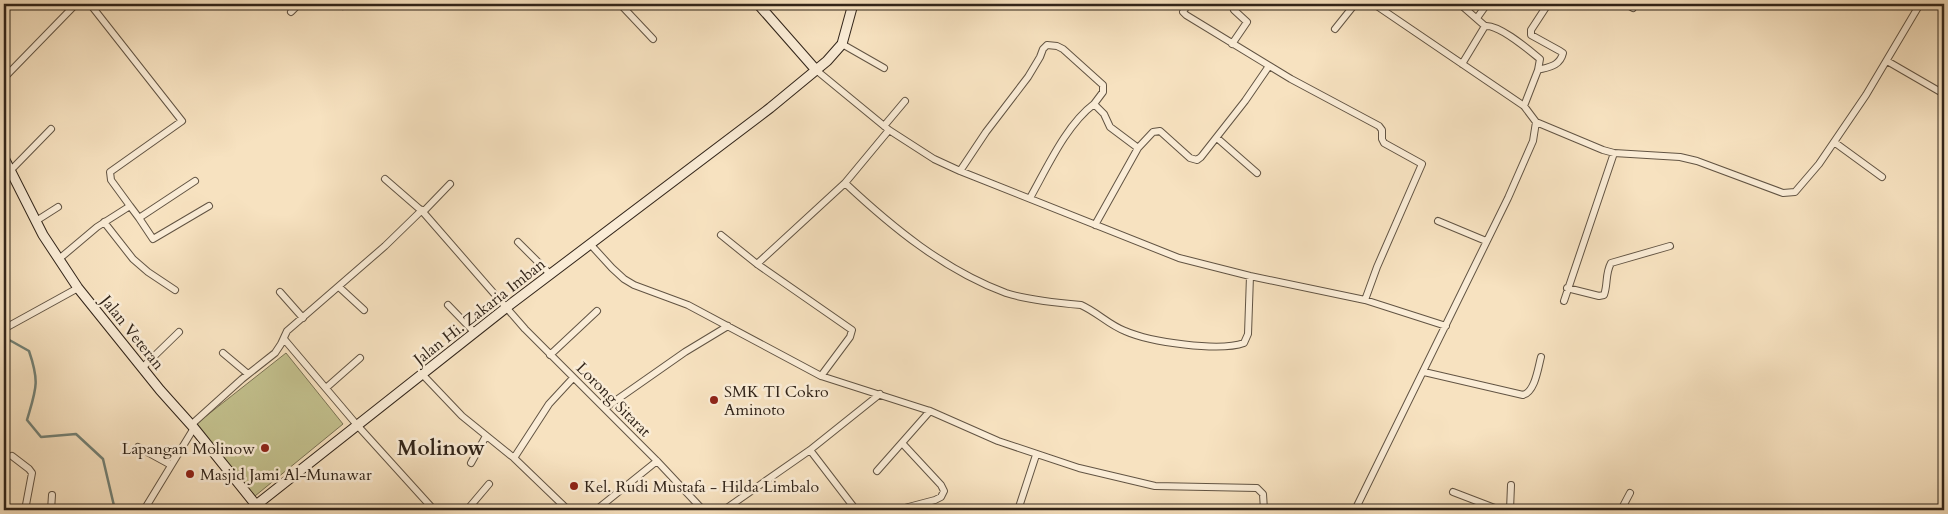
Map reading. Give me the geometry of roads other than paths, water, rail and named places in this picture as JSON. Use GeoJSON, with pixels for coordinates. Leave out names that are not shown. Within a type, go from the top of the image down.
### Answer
{"type":"FeatureCollection","features":[{"type":"Feature","properties":{"kind":"main road"},"geometry":{"type":"LineString","coordinates":[[758,4],[816,70]]}},
{"type":"Feature","properties":{"kind":"main road"},"geometry":{"type":"LineString","coordinates":[[842,44],[853,4]]}},
{"type":"Feature","properties":{"kind":"main road","name":"Jalan Hi. Zakaria Imban"},"geometry":{"type":"LineString","coordinates":[[256,509],[357,425],[507,307],[591,245],[828,61],[842,44]]}},
{"type":"Feature","properties":{"kind":"main road","name":"Jalan Veteran"},"geometry":{"type":"LineString","coordinates":[[4,158],[49,246],[78,288],[142,368],[193,426],[256,509]]}},
{"type":"Feature","properties":{"kind":"street"},"geometry":{"type":"LineString","coordinates":[[4,78],[76,4]]}},
{"type":"Feature","properties":{"kind":"street"},"geometry":{"type":"LineString","coordinates":[[90,4],[182,121],[110,172],[111,180],[153,239],[208,206]]}},
{"type":"Feature","properties":{"kind":"street"},"geometry":{"type":"LineString","coordinates":[[291,12],[299,4]]}},
{"type":"Feature","properties":{"kind":"street"},"geometry":{"type":"LineString","coordinates":[[620,4],[653,39]]}},
{"type":"Feature","properties":{"kind":"street"},"geometry":{"type":"LineString","coordinates":[[1188,4],[1183,12],[1186,15],[1312,92],[1379,126],[1382,130],[1384,143],[1422,164],[1377,267],[1365,300]]}},
{"type":"Feature","properties":{"kind":"street"},"geometry":{"type":"LineString","coordinates":[[1335,29],[1355,4]]}},
{"type":"Feature","properties":{"kind":"street"},"geometry":{"type":"LineString","coordinates":[[1374,4],[1524,106],[1536,122],[1596,148],[1614,153],[1697,161],[1784,193],[1790,193],[1800,188],[1834,142],[1873,85],[1920,4]]}},
{"type":"Feature","properties":{"kind":"street"},"geometry":{"type":"LineString","coordinates":[[1477,18],[1486,4]]}},
{"type":"Feature","properties":{"kind":"street"},"geometry":{"type":"LineString","coordinates":[[1538,70],[1555,65],[1563,54],[1531,35],[1531,30],[1547,4]]}},
{"type":"Feature","properties":{"kind":"street"},"geometry":{"type":"LineString","coordinates":[[1461,5],[1485,26]]}},
{"type":"Feature","properties":{"kind":"street"},"geometry":{"type":"LineString","coordinates":[[1232,44],[1247,22],[1234,10]]}},
{"type":"Feature","properties":{"kind":"street"},"geometry":{"type":"LineString","coordinates":[[1485,26],[1490,25],[1509,35],[1540,59],[1538,70],[1524,106]]}},
{"type":"Feature","properties":{"kind":"street"},"geometry":{"type":"LineString","coordinates":[[1462,64],[1485,26]]}},
{"type":"Feature","properties":{"kind":"street"},"geometry":{"type":"LineString","coordinates":[[842,44],[884,68]]}},
{"type":"Feature","properties":{"kind":"street"},"geometry":{"type":"LineString","coordinates":[[960,171],[986,132],[1028,77],[1043,48],[1047,45],[1057,46],[1063,49],[1103,85],[1103,92],[1094,104],[1084,112],[1066,136],[1030,198]]}},
{"type":"Feature","properties":{"kind":"street"},"geometry":{"type":"LineString","coordinates":[[1887,60],[1944,94]]}},
{"type":"Feature","properties":{"kind":"street"},"geometry":{"type":"LineString","coordinates":[[1095,225],[1138,148],[1153,132],[1160,132],[1185,155],[1197,160],[1246,101],[1269,66]]}},
{"type":"Feature","properties":{"kind":"street"},"geometry":{"type":"LineString","coordinates":[[816,70],[887,128],[934,159],[960,171],[1179,258],[1250,276],[1365,300],[1446,326]]}},
{"type":"Feature","properties":{"kind":"street"},"geometry":{"type":"LineString","coordinates":[[757,264],[845,183],[905,101]]}},
{"type":"Feature","properties":{"kind":"street"},"geometry":{"type":"LineString","coordinates":[[1094,104],[1104,114],[1110,127],[1138,148]]}},
{"type":"Feature","properties":{"kind":"street"},"geometry":{"type":"LineString","coordinates":[[1355,510],[1432,356],[1533,141],[1536,122]]}},
{"type":"Feature","properties":{"kind":"street"},"geometry":{"type":"LineString","coordinates":[[10,172],[52,129]]}},
{"type":"Feature","properties":{"kind":"street"},"geometry":{"type":"LineString","coordinates":[[1217,138],[1257,173]]}},
{"type":"Feature","properties":{"kind":"street"},"geometry":{"type":"LineString","coordinates":[[1834,142],[1882,177]]}},
{"type":"Feature","properties":{"kind":"street"},"geometry":{"type":"LineString","coordinates":[[1564,301],[1614,153]]}},
{"type":"Feature","properties":{"kind":"street","name":"Lorong Sitarat"},"geometry":{"type":"LineString","coordinates":[[385,179],[422,211],[550,355],[657,461],[703,510]]}},
{"type":"Feature","properties":{"kind":"street"},"geometry":{"type":"LineString","coordinates":[[139,218],[194,182]]}},
{"type":"Feature","properties":{"kind":"street"},"geometry":{"type":"LineString","coordinates":[[845,183],[901,233],[931,254],[964,273],[1006,293],[1081,305],[1091,309],[1123,331],[1140,337],[1188,345],[1236,346],[1244,343],[1248,334],[1250,276]]}},
{"type":"Feature","properties":{"kind":"street"},"geometry":{"type":"LineString","coordinates":[[144,510],[193,426],[248,374],[275,353],[287,331],[339,287],[450,184]]}},
{"type":"Feature","properties":{"kind":"street"},"geometry":{"type":"LineString","coordinates":[[59,259],[104,222],[130,206]]}},
{"type":"Feature","properties":{"kind":"street"},"geometry":{"type":"LineString","coordinates":[[36,221],[58,207]]}},
{"type":"Feature","properties":{"kind":"street"},"geometry":{"type":"LineString","coordinates":[[1438,221],[1486,241]]}},
{"type":"Feature","properties":{"kind":"street"},"geometry":{"type":"LineString","coordinates":[[104,222],[133,258],[148,272],[175,290]]}},
{"type":"Feature","properties":{"kind":"street"},"geometry":{"type":"LineString","coordinates":[[721,235],[757,264],[852,330],[850,337],[821,376]]}},
{"type":"Feature","properties":{"kind":"street"},"geometry":{"type":"LineString","coordinates":[[518,242],[551,274]]}},
{"type":"Feature","properties":{"kind":"street"},"geometry":{"type":"LineString","coordinates":[[591,245],[624,279],[645,290],[688,304],[821,376],[930,411],[977,433],[1036,455],[1080,468],[1155,486],[1251,487],[1260,490],[1263,494],[1264,510]]}},
{"type":"Feature","properties":{"kind":"street"},"geometry":{"type":"LineString","coordinates":[[1567,288],[1599,296],[1604,295],[1606,276],[1611,263],[1670,246]]}},
{"type":"Feature","properties":{"kind":"street"},"geometry":{"type":"LineString","coordinates":[[339,287],[364,310]]}},
{"type":"Feature","properties":{"kind":"street"},"geometry":{"type":"LineString","coordinates":[[9,326],[78,288]]}},
{"type":"Feature","properties":{"kind":"street"},"geometry":{"type":"LineString","coordinates":[[280,292],[303,318]]}},
{"type":"Feature","properties":{"kind":"street"},"geometry":{"type":"LineString","coordinates":[[448,305],[474,333]]}},
{"type":"Feature","properties":{"kind":"street"},"geometry":{"type":"LineString","coordinates":[[550,355],[597,311]]}},
{"type":"Feature","properties":{"kind":"street"},"geometry":{"type":"LineString","coordinates":[[604,408],[685,352],[728,326]]}},
{"type":"Feature","properties":{"kind":"street"},"geometry":{"type":"LineString","coordinates":[[142,368],[179,332]]}},
{"type":"Feature","properties":{"kind":"street"},"geometry":{"type":"LineString","coordinates":[[284,339],[357,425],[434,510]]}},
{"type":"Feature","properties":{"kind":"street"},"geometry":{"type":"LineString","coordinates":[[223,353],[248,374]]}},
{"type":"Feature","properties":{"kind":"street"},"geometry":{"type":"LineString","coordinates":[[1424,372],[1523,395],[1527,394],[1531,389],[1541,357]]}},
{"type":"Feature","properties":{"kind":"street"},"geometry":{"type":"LineString","coordinates":[[326,388],[360,358]]}},
{"type":"Feature","properties":{"kind":"street"},"geometry":{"type":"LineString","coordinates":[[422,374],[462,416],[514,458],[568,510]]}},
{"type":"Feature","properties":{"kind":"street"},"geometry":{"type":"LineString","coordinates":[[514,458],[549,404],[573,378]]}},
{"type":"Feature","properties":{"kind":"street"},"geometry":{"type":"LineString","coordinates":[[724,510],[810,450],[880,394]]}},
{"type":"Feature","properties":{"kind":"street"},"geometry":{"type":"LineString","coordinates":[[877,471],[930,411]]}},
{"type":"Feature","properties":{"kind":"street"},"geometry":{"type":"LineString","coordinates":[[471,463],[486,436]]}},
{"type":"Feature","properties":{"kind":"street"},"geometry":{"type":"LineString","coordinates":[[897,510],[935,500],[941,497],[944,492],[941,485],[902,443]]}},
{"type":"Feature","properties":{"kind":"street"},"geometry":{"type":"LineString","coordinates":[[138,447],[171,465]]}},
{"type":"Feature","properties":{"kind":"street"},"geometry":{"type":"LineString","coordinates":[[810,450],[856,510]]}},
{"type":"Feature","properties":{"kind":"street"},"geometry":{"type":"LineString","coordinates":[[1018,510],[1036,455]]}},
{"type":"Feature","properties":{"kind":"street"},"geometry":{"type":"LineString","coordinates":[[12,456],[32,473],[25,510]]}},
{"type":"Feature","properties":{"kind":"street"},"geometry":{"type":"LineString","coordinates":[[596,510],[657,461]]}},
{"type":"Feature","properties":{"kind":"street"},"geometry":{"type":"LineString","coordinates":[[467,510],[489,484]]}},
{"type":"Feature","properties":{"kind":"street"},"geometry":{"type":"LineString","coordinates":[[1510,510],[1511,485]]}},
{"type":"Feature","properties":{"kind":"street"},"geometry":{"type":"LineString","coordinates":[[1453,492],[1500,510]]}},
{"type":"Feature","properties":{"kind":"street"},"geometry":{"type":"LineString","coordinates":[[1621,510],[1630,493]]}},
{"type":"Feature","properties":{"kind":"street"},"geometry":{"type":"LineString","coordinates":[[51,510],[52,495]]}},
{"type":"Feature","properties":{"kind":"waterway"},"geometry":{"type":"LineString","coordinates":[[4,337],[29,351],[35,371],[36,386],[27,420],[41,437],[76,434],[103,459],[115,510]]}},
{"type":"Feature","properties":{"kind":"place","name":"SMK TI Cokro Aminoto"},"geometry":{"type":"Point","coordinates":[714,400]}},
{"type":"Feature","properties":{"kind":"place","name":"Lapangan Molinow"},"geometry":{"type":"Point","coordinates":[265,448]}},
{"type":"Feature","properties":{"kind":"place","name":"Masjid Jami Al-Munawar"},"geometry":{"type":"Point","coordinates":[190,474]}},
{"type":"Feature","properties":{"kind":"place","name":"Kel. Rudi Mustafa - Hilda Limbalo"},"geometry":{"type":"Point","coordinates":[574,486]}},
{"type":"Feature","properties":{"kind":"district","name":"Molinow"},"geometry":{"type":"Point","coordinates":[441,448]}}]}
